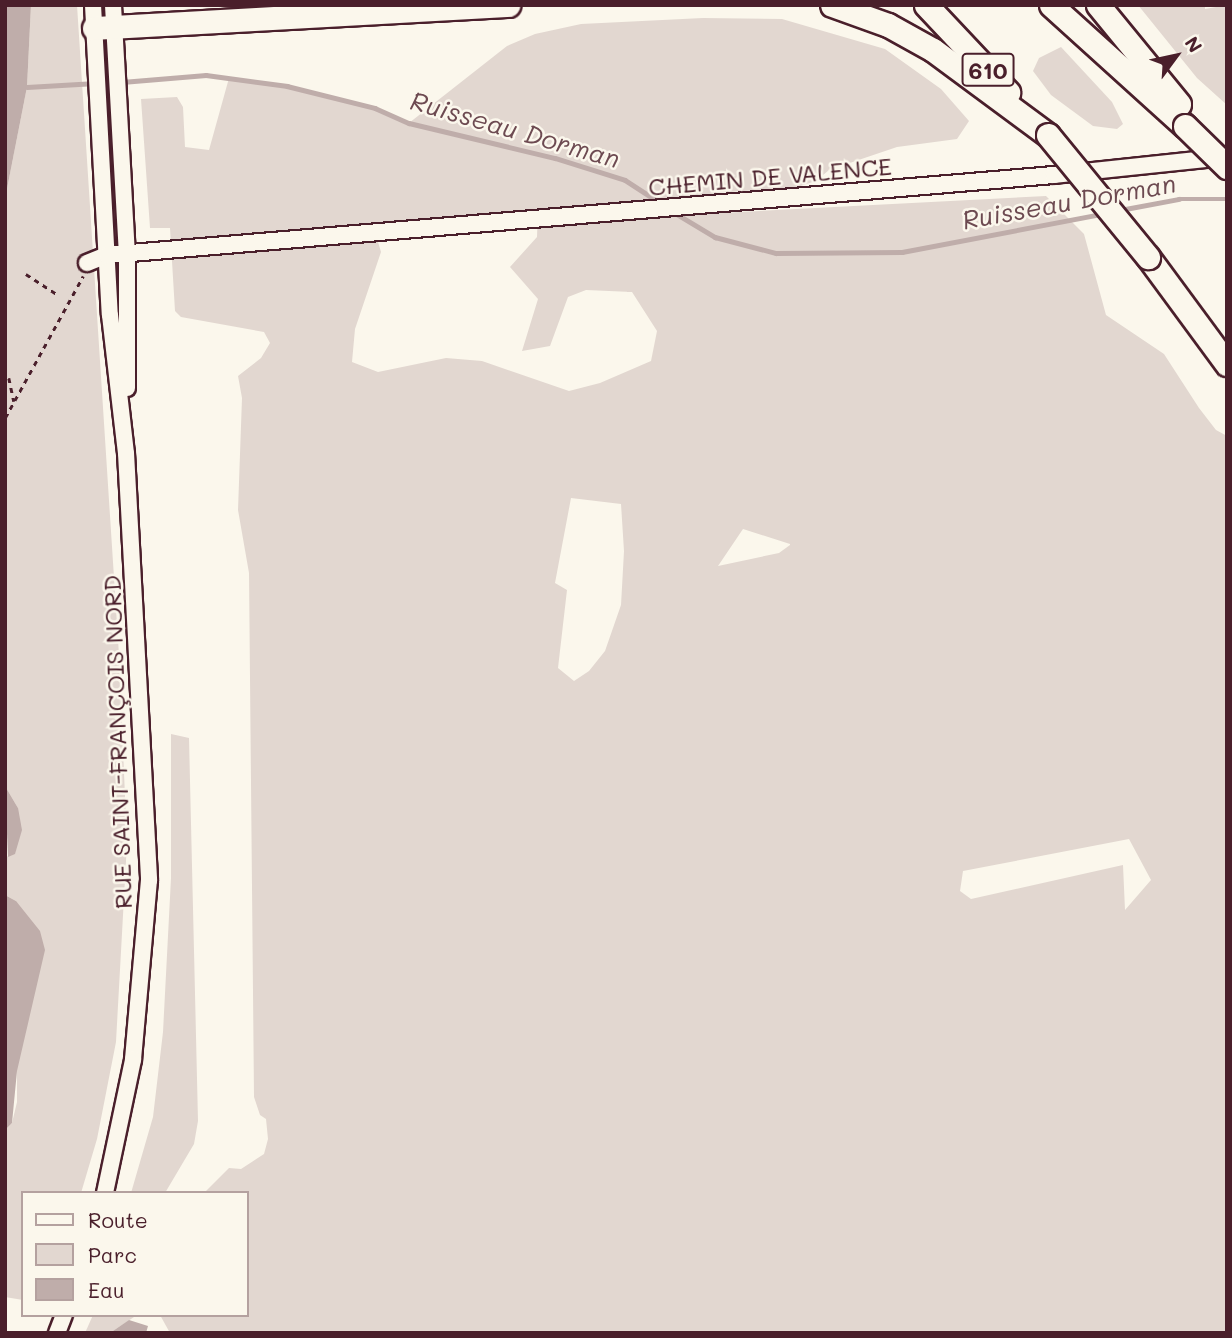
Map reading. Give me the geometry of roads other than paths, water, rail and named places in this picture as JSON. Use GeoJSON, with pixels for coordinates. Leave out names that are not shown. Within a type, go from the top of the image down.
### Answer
{"type":"FeatureCollection","features":[{"type":"Feature","properties":{"kind":"highway"},"geometry":{"type":"LineString","coordinates":[[104,16],[508,5]]}},
{"type":"Feature","properties":{"kind":"highway"},"geometry":{"type":"LineString","coordinates":[[832,5],[888,25],[933,50],[1048,135]]}},
{"type":"Feature","properties":{"kind":"highway","name":"610"},"geometry":{"type":"LineString","coordinates":[[926,5],[1048,135],[1148,257],[1227,364]]}},
{"type":"Feature","properties":{"kind":"highway"},"geometry":{"type":"LineString","coordinates":[[1051,5],[1191,126]]}},
{"type":"Feature","properties":{"kind":"highway"},"geometry":{"type":"LineString","coordinates":[[1098,5],[1191,126],[1227,165]]}},
{"type":"Feature","properties":{"kind":"street","name":"RUE SAINT-FRANÇOIS NORD"},"geometry":{"type":"LineString","coordinates":[[104,16],[117,69],[127,254],[126,453]]}},
{"type":"Feature","properties":{"kind":"street","name":"RUE SAINT-FRANÇOIS NORD"},"geometry":{"type":"LineString","coordinates":[[104,16],[97,70],[98,98],[107,255],[126,453],[149,880],[134,1060],[105,1191]]}},
{"type":"Feature","properties":{"kind":"street","name":"CHEMIN DE VALENCE"},"geometry":{"type":"LineString","coordinates":[[87,262],[107,255],[682,207],[1227,156]]}},
{"type":"Feature","properties":{"kind":"water"},"geometry":{"type":"Polygon","coordinates":[[[5,5],[31,5],[27,87],[5,199],[5,5]]]}},
{"type":"Feature","properties":{"kind":"water"},"geometry":{"type":"Polygon","coordinates":[[[5,786],[18,808],[22,830],[15,854],[8,857],[5,786]]]}},
{"type":"Feature","properties":{"kind":"water"},"geometry":{"type":"Polygon","coordinates":[[[5,895],[16,901],[40,931],[45,950],[17,1071],[12,1123],[5,1130],[5,895]]]}},
{"type":"Feature","properties":{"kind":"water"},"geometry":{"type":"Polygon","coordinates":[[[129,1320],[148,1326],[146,1333],[110,1333],[129,1320]]]}},
{"type":"Feature","properties":{"kind":"waterway","name":"Ruisseau Dorman"},"geometry":{"type":"LineString","coordinates":[[122,82],[206,75],[287,86],[375,108],[409,123],[555,158],[625,180],[662,204]]}},
{"type":"Feature","properties":{"kind":"waterway","name":"Ruisseau Dorman"},"geometry":{"type":"LineString","coordinates":[[27,87],[113,82]]}},
{"type":"Feature","properties":{"kind":"waterway","name":"Ruisseau Dorman"},"geometry":{"type":"LineString","coordinates":[[1120,210],[1179,199],[1227,199]]}},
{"type":"Feature","properties":{"kind":"waterway","name":"Ruisseau Dorman"},"geometry":{"type":"LineString","coordinates":[[675,213],[715,237],[776,253],[902,252],[1101,214]]}}]}
